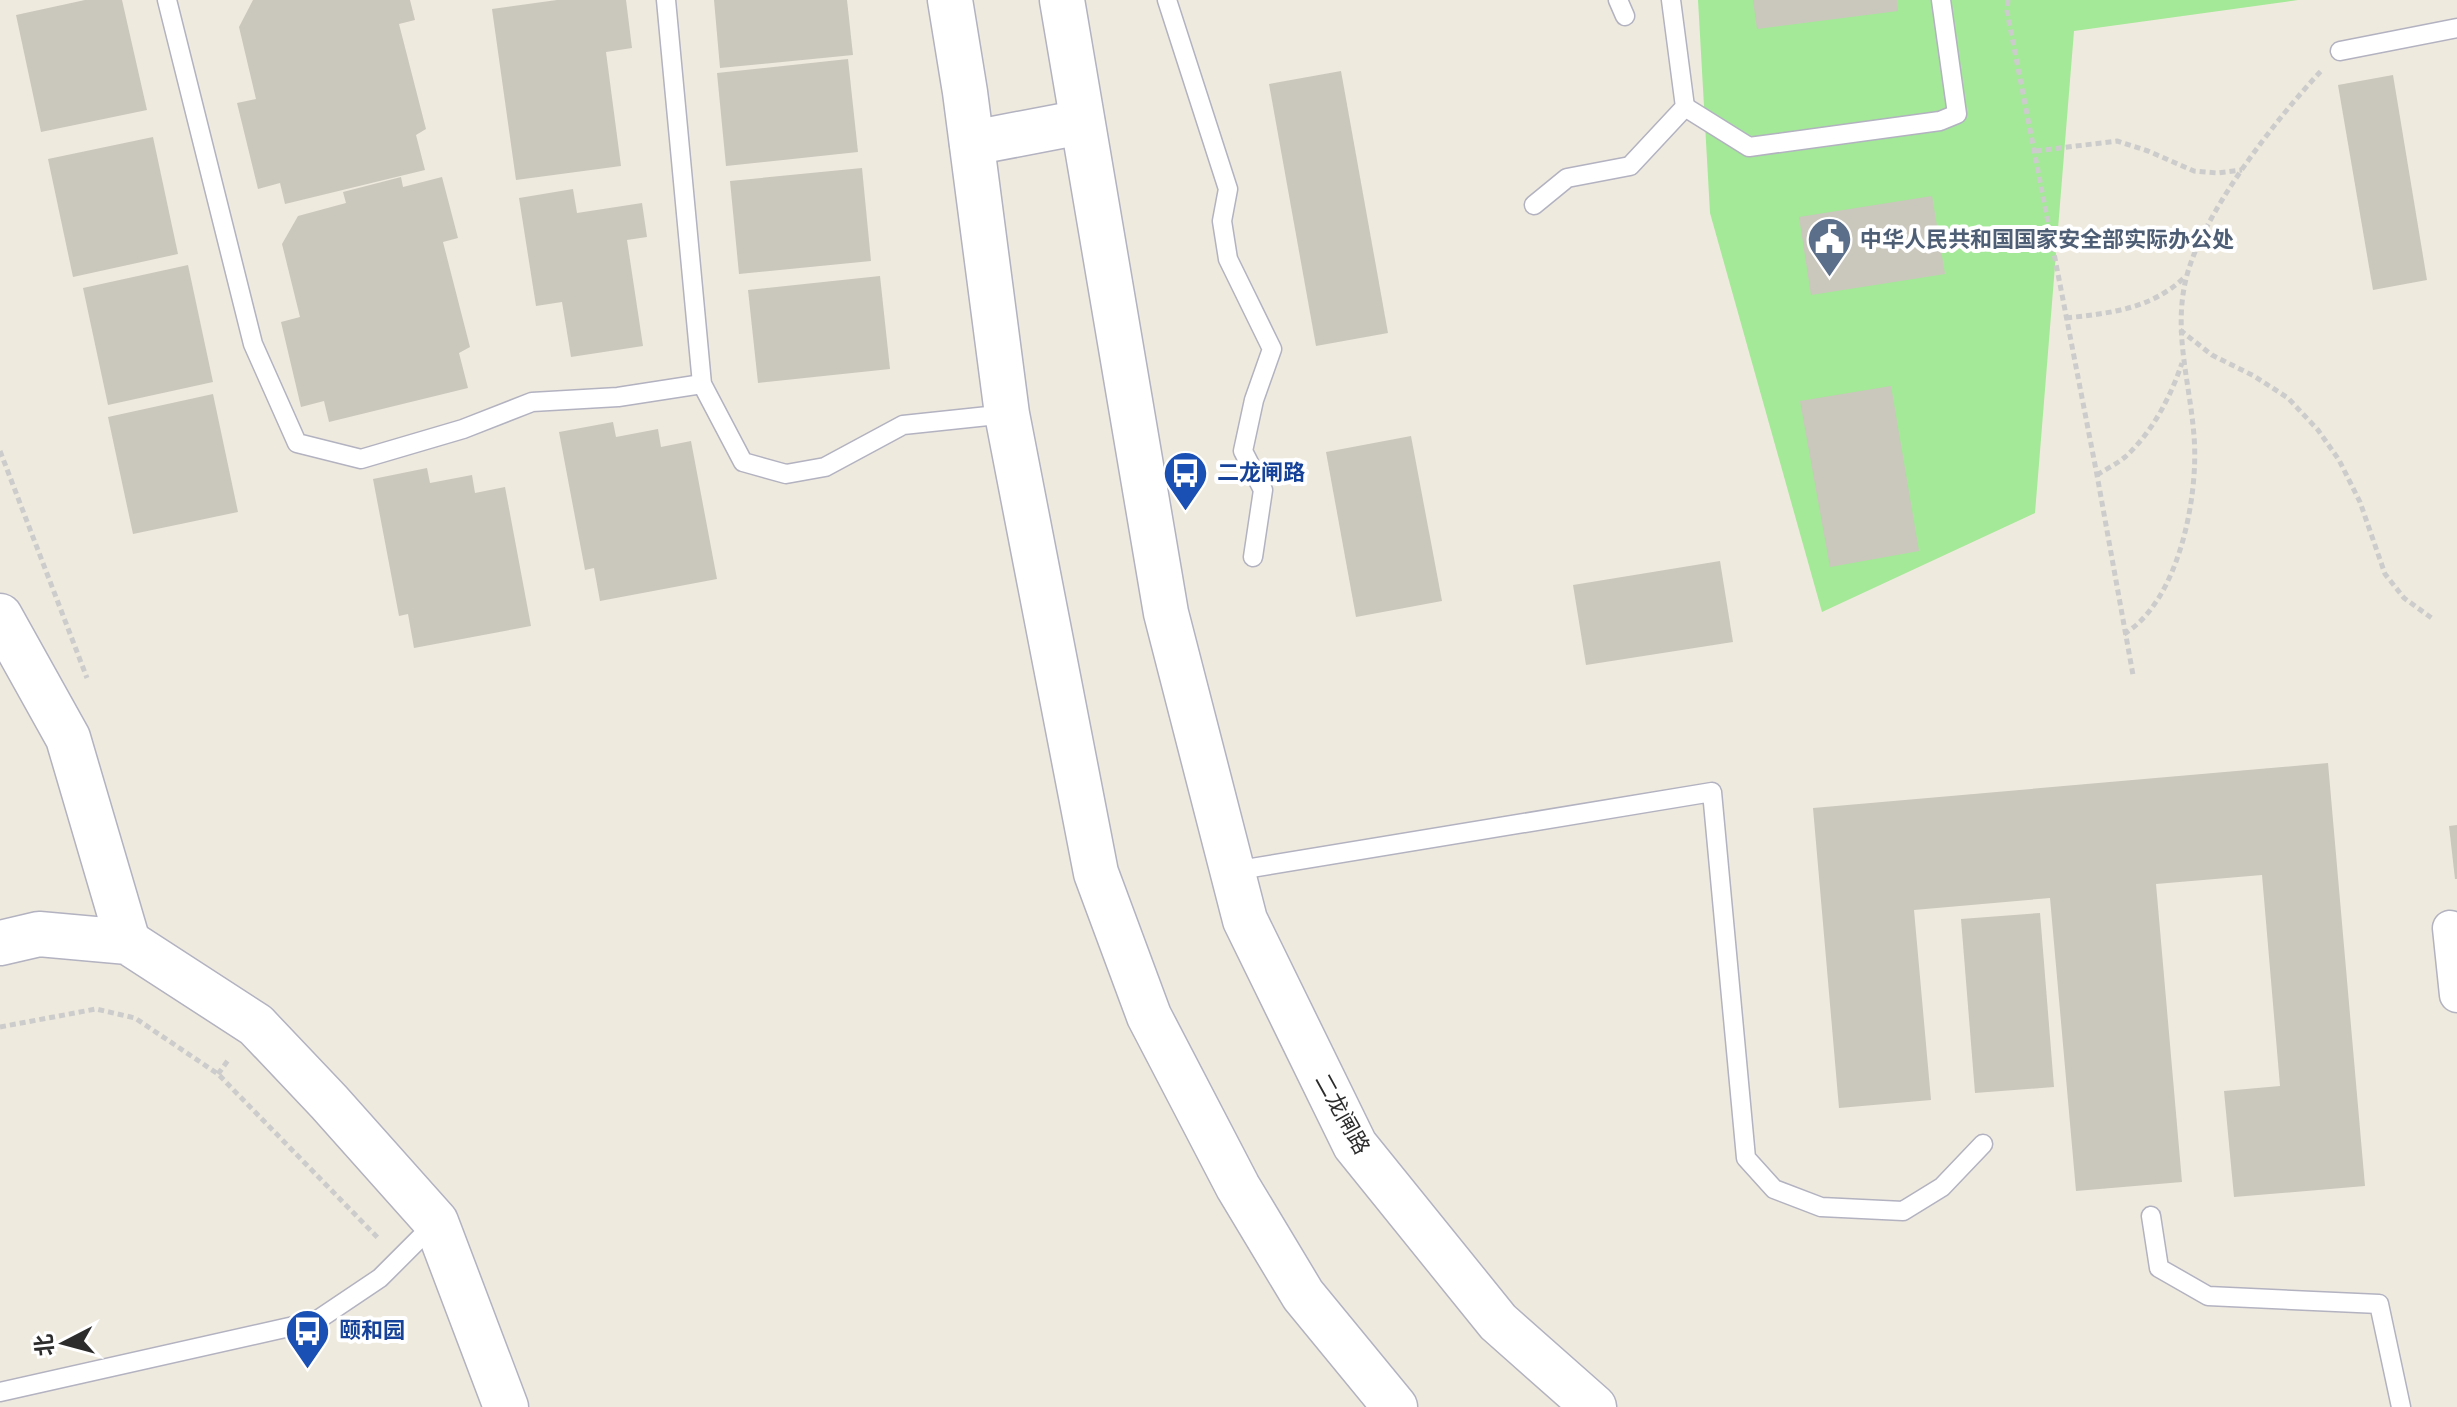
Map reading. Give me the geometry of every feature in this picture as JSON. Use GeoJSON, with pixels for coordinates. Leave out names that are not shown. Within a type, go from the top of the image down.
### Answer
{"type":"FeatureCollection","features":[{"type":"Feature","properties":{"kind":"main road"},"geometry":{"type":"LineString","coordinates":[[950,0],[1007,414],[1096,873],[1149,1016],[1238,1187],[1303,1295],[1395,1407]]}},
{"type":"Feature","properties":{"kind":"main road","name":"二龙闸路"},"geometry":{"type":"LineString","coordinates":[[1062,0],[1166,613],[1245,920],[1355,1145],[1498,1322],[1594,1407]]}},
{"type":"Feature","properties":{"kind":"main road"},"geometry":{"type":"LineString","coordinates":[[972,143],[1082,122]]}},
{"type":"Feature","properties":{"kind":"main road"},"geometry":{"type":"LineString","coordinates":[[0,616],[68,738],[128,942]]}},
{"type":"Feature","properties":{"kind":"main road"},"geometry":{"type":"LineString","coordinates":[[0,943],[39,934],[128,942],[256,1025],[436,1222],[506,1407]]}},
{"type":"Feature","properties":{"kind":"street"},"geometry":{"type":"LineString","coordinates":[[2450,928],[2457,995]]}},
{"type":"Feature","properties":{"kind":"lane"},"geometry":{"type":"LineString","coordinates":[[167,0],[253,344],[297,443],[361,459],[463,429],[532,402],[618,397],[702,384]]}},
{"type":"Feature","properties":{"kind":"lane"},"geometry":{"type":"LineString","coordinates":[[666,0],[702,384],[743,462],[786,474],[825,467],[903,425],[1007,414]]}},
{"type":"Feature","properties":{"kind":"lane"},"geometry":{"type":"LineString","coordinates":[[1167,0],[1228,189],[1222,221],[1228,259],[1272,349],[1254,400],[1243,451],[1263,490],[1253,557]]}},
{"type":"Feature","properties":{"kind":"lane"},"geometry":{"type":"LineString","coordinates":[[1671,0],[1685,107]]}},
{"type":"Feature","properties":{"kind":"lane"},"geometry":{"type":"LineString","coordinates":[[1685,107],[1749,147],[1940,121],[1957,114],[1941,0]]}},
{"type":"Feature","properties":{"kind":"lane"},"geometry":{"type":"LineString","coordinates":[[2340,51],[2457,28]]}},
{"type":"Feature","properties":{"kind":"lane"},"geometry":{"type":"LineString","coordinates":[[1534,205],[1567,178],[1630,166],[1685,107]]}},
{"type":"Feature","properties":{"kind":"lane"},"geometry":{"type":"LineString","coordinates":[[1233,871],[1712,792],[1746,1158],[1774,1189],[1821,1207],[1903,1211],[1942,1187],[1983,1144]]}},
{"type":"Feature","properties":{"kind":"lane"},"geometry":{"type":"LineString","coordinates":[[2151,1216],[2159,1268],[2208,1296],[2379,1304],[2401,1407]]}},
{"type":"Feature","properties":{"kind":"lane"},"geometry":{"type":"LineString","coordinates":[[0,1392],[316,1321],[380,1278],[436,1222]]}},
{"type":"Feature","properties":{"kind":"path"},"geometry":{"type":"LineString","coordinates":[[2008,0],[2007,11],[2133,675]]}},
{"type":"Feature","properties":{"kind":"path"},"geometry":{"type":"LineString","coordinates":[[2124,634],[2136,627],[2155,605],[2171,576],[2185,533],[2194,477],[2195,440],[2180,330],[2180,304],[2186,275],[2199,243],[2243,170],[2289,105],[2340,51]]}},
{"type":"Feature","properties":{"kind":"path"},"geometry":{"type":"LineString","coordinates":[[2036,151],[2117,141],[2194,171],[2217,173],[2243,170]]}},
{"type":"Feature","properties":{"kind":"path"},"geometry":{"type":"LineString","coordinates":[[2066,318],[2137,307],[2170,291],[2186,275]]}},
{"type":"Feature","properties":{"kind":"path"},"geometry":{"type":"LineString","coordinates":[[2180,330],[2212,355],[2254,376],[2288,398],[2318,430],[2339,460],[2360,502],[2385,574],[2404,598],[2433,619]]}},
{"type":"Feature","properties":{"kind":"path"},"geometry":{"type":"LineString","coordinates":[[2097,475],[2124,457],[2153,424],[2183,358]]}},
{"type":"Feature","properties":{"kind":"path"},"geometry":{"type":"LineString","coordinates":[[0,1027],[96,1009],[135,1018],[218,1074],[399,1259]]}},
{"type":"Feature","properties":{"kind":"green space"},"geometry":{"type":"Polygon","coordinates":[[[1698,0],[2298,0],[2074,31],[2035,513],[1822,612],[1710,213],[1698,0]]]}},
{"type":"Feature","properties":{"kind":"building"},"geometry":{"type":"Polygon","coordinates":[[[85,0],[122,0],[147,110],[41,132],[16,15],[85,0]]]}},
{"type":"Feature","properties":{"kind":"building"},"geometry":{"type":"Polygon","coordinates":[[[253,0],[410,0],[415,20],[399,24],[426,129],[416,135],[425,170],[285,204],[280,183],[258,189],[237,103],[256,99],[239,27],[253,0]]]}},
{"type":"Feature","properties":{"kind":"building"},"geometry":{"type":"Polygon","coordinates":[[[557,0],[626,0],[632,48],[606,52],[621,166],[516,180],[492,9],[557,0]]]}},
{"type":"Feature","properties":{"kind":"building"},"geometry":{"type":"Polygon","coordinates":[[[714,0],[847,0],[853,55],[720,68],[714,0]]]}},
{"type":"Feature","properties":{"kind":"building"},"geometry":{"type":"Polygon","coordinates":[[[1753,0],[1897,0],[1898,11],[1757,29],[1753,0]]]}},
{"type":"Feature","properties":{"kind":"building"},"geometry":{"type":"Polygon","coordinates":[[[848,59],[858,152],[726,166],[717,73],[848,59]]]}},
{"type":"Feature","properties":{"kind":"building"},"geometry":{"type":"Polygon","coordinates":[[[1341,71],[1388,333],[1316,346],[1269,84],[1341,71]]]}},
{"type":"Feature","properties":{"kind":"building"},"geometry":{"type":"Polygon","coordinates":[[[2393,75],[2427,280],[2373,290],[2338,85],[2393,75]]]}},
{"type":"Feature","properties":{"kind":"building"},"geometry":{"type":"Polygon","coordinates":[[[153,137],[178,254],[73,277],[48,159],[153,137]]]}},
{"type":"Feature","properties":{"kind":"building"},"geometry":{"type":"Polygon","coordinates":[[[862,168],[871,261],[739,274],[730,181],[862,168]]]}},
{"type":"Feature","properties":{"kind":"building"},"geometry":{"type":"Polygon","coordinates":[[[401,177],[403,187],[442,177],[458,238],[443,242],[470,347],[459,353],[468,388],[329,422],[324,401],[301,407],[281,322],[300,317],[282,244],[298,216],[346,203],[343,192],[401,177]]]}},
{"type":"Feature","properties":{"kind":"building"},"geometry":{"type":"Polygon","coordinates":[[[573,189],[577,213],[642,203],[647,237],[627,240],[643,346],[571,357],[562,302],[536,306],[519,198],[573,189]]]}},
{"type":"Feature","properties":{"kind":"building"},"geometry":{"type":"Polygon","coordinates":[[[1932,196],[1945,274],[1811,295],[1799,217],[1932,196]]]}},
{"type":"Feature","properties":{"kind":"building"},"geometry":{"type":"Polygon","coordinates":[[[188,265],[213,382],[108,405],[83,288],[188,265]]]}},
{"type":"Feature","properties":{"kind":"building"},"geometry":{"type":"Polygon","coordinates":[[[880,276],[890,369],[758,383],[748,290],[880,276]]]}},
{"type":"Feature","properties":{"kind":"building"},"geometry":{"type":"Polygon","coordinates":[[[1891,386],[1919,551],[1830,567],[1800,401],[1891,386]]]}},
{"type":"Feature","properties":{"kind":"building"},"geometry":{"type":"Polygon","coordinates":[[[213,394],[238,512],[133,534],[108,417],[213,394]]]}},
{"type":"Feature","properties":{"kind":"building"},"geometry":{"type":"Polygon","coordinates":[[[613,422],[616,437],[658,429],[661,447],[691,441],[717,579],[600,601],[594,568],[585,570],[559,432],[613,422]]]}},
{"type":"Feature","properties":{"kind":"building"},"geometry":{"type":"Polygon","coordinates":[[[1411,436],[1442,601],[1356,617],[1326,452],[1411,436]]]}},
{"type":"Feature","properties":{"kind":"building"},"geometry":{"type":"Polygon","coordinates":[[[427,468],[430,483],[472,475],[475,493],[505,487],[531,626],[414,648],[408,614],[399,616],[373,479],[427,468]]]}},
{"type":"Feature","properties":{"kind":"building"},"geometry":{"type":"Polygon","coordinates":[[[1720,561],[1733,642],[1586,665],[1573,585],[1720,561]]]}},
{"type":"Feature","properties":{"kind":"building"},"geometry":{"type":"Polygon","coordinates":[[[2328,763],[2365,1186],[2234,1197],[2224,1091],[2280,1086],[2262,875],[2156,884],[2182,1182],[2076,1191],[2050,898],[1914,910],[1931,1100],[1839,1108],[1813,808],[2328,763]]]}},
{"type":"Feature","properties":{"kind":"building"},"geometry":{"type":"Polygon","coordinates":[[[2457,825],[2457,879],[2455,879],[2449,826],[2457,825]]]}},
{"type":"Feature","properties":{"kind":"building"},"geometry":{"type":"Polygon","coordinates":[[[2040,913],[2054,1087],[1975,1093],[1961,919],[2040,913]]]}},
{"type":"Feature","properties":{"kind":"place","name":"中华人民共和国国家安全部实际办公处"},"geometry":{"type":"Point","coordinates":[1829,279]}},
{"type":"Feature","properties":{"kind":"place","name":"二龙闸路"},"geometry":{"type":"Point","coordinates":[1186,512]}},
{"type":"Feature","properties":{"kind":"place","name":"颐和园"},"geometry":{"type":"Point","coordinates":[308,1370]}}]}
